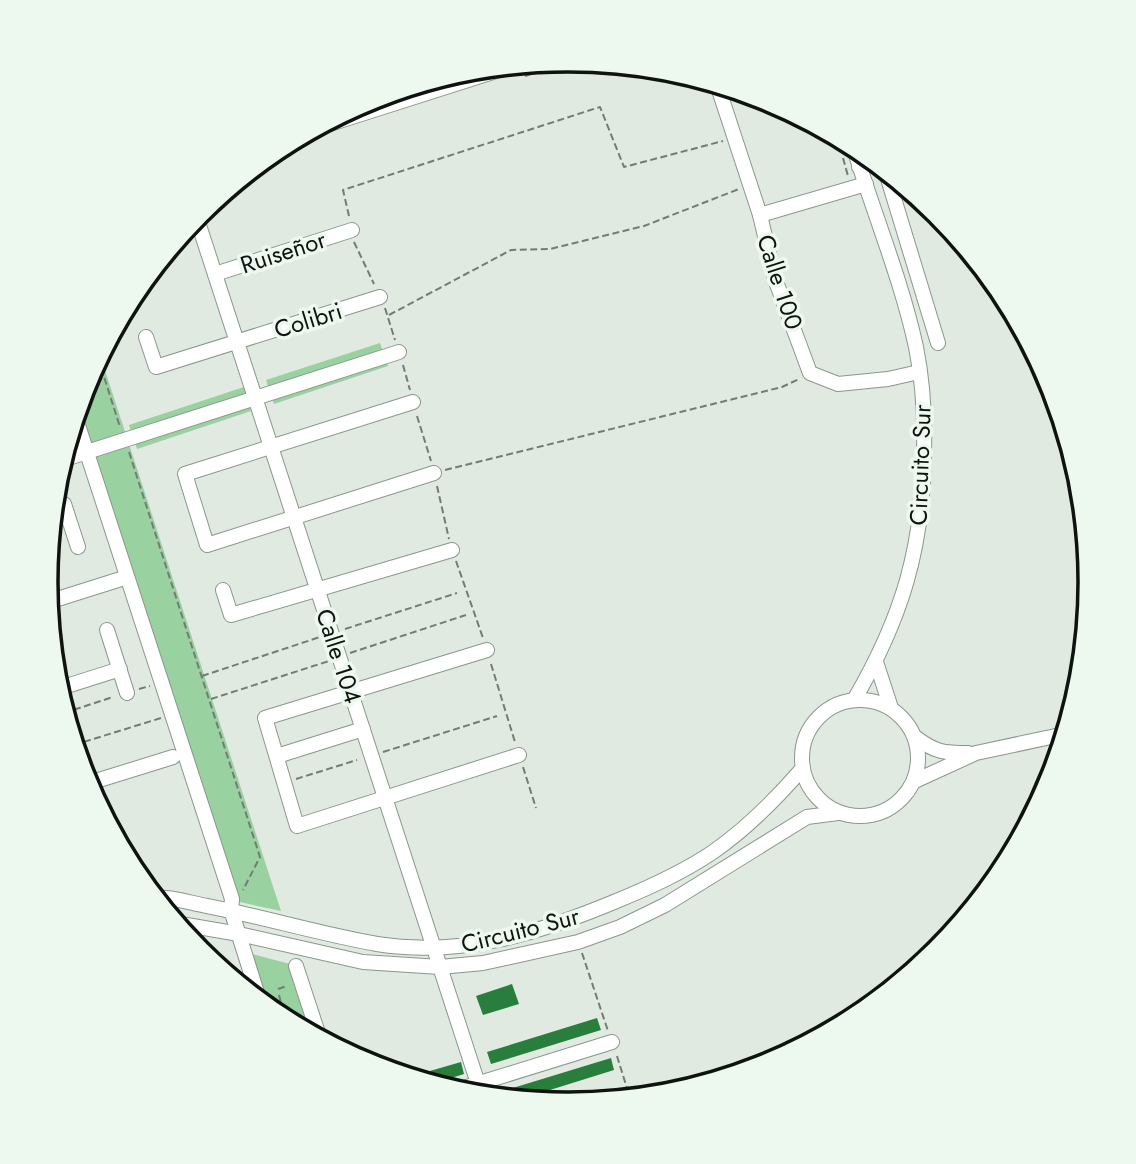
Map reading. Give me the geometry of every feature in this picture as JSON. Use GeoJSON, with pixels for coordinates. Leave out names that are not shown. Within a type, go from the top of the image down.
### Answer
{"type":"FeatureCollection","features":[{"type":"Feature","properties":{"kind":"street"},"geometry":{"type":"LineString","coordinates":[[384,107],[448,86]]}},
{"type":"Feature","properties":{"kind":"street","name":"Calle 100"},"geometry":{"type":"LineString","coordinates":[[721,95],[760,215],[775,279],[810,373]]}},
{"type":"Feature","properties":{"kind":"street","name":"Circuito Sur"},"geometry":{"type":"LineString","coordinates":[[854,699],[876,662],[895,618],[916,552],[924,478],[925,415],[916,349],[891,258],[858,163]]}},
{"type":"Feature","properties":{"kind":"street"},"geometry":{"type":"LineString","coordinates":[[760,215],[866,184]]}},
{"type":"Feature","properties":{"kind":"street"},"geometry":{"type":"LineString","coordinates":[[890,186],[938,344]]}},
{"type":"Feature","properties":{"kind":"street","name":"Calle 104"},"geometry":{"type":"LineString","coordinates":[[200,229],[478,1084]]}},
{"type":"Feature","properties":{"kind":"street","name":"Ruiseñor"},"geometry":{"type":"LineString","coordinates":[[215,274],[352,230]]}},
{"type":"Feature","properties":{"kind":"street"},"geometry":{"type":"LineString","coordinates":[[891,258],[909,253]]}},
{"type":"Feature","properties":{"kind":"street","name":"Colibri"},"geometry":{"type":"LineString","coordinates":[[146,337],[156,367],[380,297]]}},
{"type":"Feature","properties":{"kind":"street"},"geometry":{"type":"LineString","coordinates":[[74,456],[399,352]]}},
{"type":"Feature","properties":{"kind":"street"},"geometry":{"type":"LineString","coordinates":[[810,373],[838,384],[888,379],[919,372]]}},
{"type":"Feature","properties":{"kind":"street"},"geometry":{"type":"LineString","coordinates":[[413,402],[185,474],[207,545],[434,473]]}},
{"type":"Feature","properties":{"kind":"street"},"geometry":{"type":"LineString","coordinates":[[80,433],[232,899],[231,911],[260,989]]}},
{"type":"Feature","properties":{"kind":"street"},"geometry":{"type":"LineString","coordinates":[[64,504],[78,547]]}},
{"type":"Feature","properties":{"kind":"street"},"geometry":{"type":"LineString","coordinates":[[222,590],[231,615],[452,550]]}},
{"type":"Feature","properties":{"kind":"street"},"geometry":{"type":"LineString","coordinates":[[58,598],[121,579]]}},
{"type":"Feature","properties":{"kind":"street"},"geometry":{"type":"LineString","coordinates":[[107,630],[127,693]]}},
{"type":"Feature","properties":{"kind":"street"},"geometry":{"type":"LineString","coordinates":[[487,650],[265,718],[297,826],[519,755]]}},
{"type":"Feature","properties":{"kind":"street"},"geometry":{"type":"LineString","coordinates":[[876,662],[891,708]]}},
{"type":"Feature","properties":{"kind":"street"},"geometry":{"type":"LineString","coordinates":[[69,685],[120,669]]}},
{"type":"Feature","properties":{"kind":"street"},"geometry":{"type":"LineString","coordinates":[[854,699],[873,701],[891,708],[906,721],[915,737],[919,759],[915,781],[905,796],[891,808],[874,815],[856,817],[838,813],[821,803],[809,788],[802,769],[802,750],[807,731],[827,710],[854,699]]}},
{"type":"Feature","properties":{"kind":"street"},"geometry":{"type":"LineString","coordinates":[[277,756],[363,729]]}},
{"type":"Feature","properties":{"kind":"street"},"geometry":{"type":"LineString","coordinates":[[915,737],[929,748],[943,753],[976,753],[1054,736]]}},
{"type":"Feature","properties":{"kind":"street"},"geometry":{"type":"LineString","coordinates":[[915,781],[976,753]]}},
{"type":"Feature","properties":{"kind":"street"},"geometry":{"type":"LineString","coordinates":[[98,780],[173,757]]}},
{"type":"Feature","properties":{"kind":"street","name":"Circuito Sur"},"geometry":{"type":"LineString","coordinates":[[169,901],[231,911],[378,944],[434,948],[468,946],[557,926],[656,885],[714,851],[778,796],[802,769]]}},
{"type":"Feature","properties":{"kind":"street","name":"Circuito Sur"},"geometry":{"type":"LineString","coordinates":[[190,925],[363,962],[440,967],[483,963],[578,942],[620,927],[665,905],[807,817],[838,813]]}},
{"type":"Feature","properties":{"kind":"street"},"geometry":{"type":"LineString","coordinates":[[296,966],[316,1025]]}},
{"type":"Feature","properties":{"kind":"street"},"geometry":{"type":"LineString","coordinates":[[491,1086],[612,1042]]}},
{"type":"Feature","properties":{"kind":"path"},"geometry":{"type":"LineString","coordinates":[[734,138],[624,167],[600,107],[343,190],[354,241],[388,315],[434,473],[782,387],[810,373]]}},
{"type":"Feature","properties":{"kind":"path"},"geometry":{"type":"LineString","coordinates":[[388,315],[511,250],[550,249],[644,226],[749,185]]}},
{"type":"Feature","properties":{"kind":"path"},"geometry":{"type":"LineString","coordinates":[[103,373],[260,857],[242,892]]}},
{"type":"Feature","properties":{"kind":"path"},"geometry":{"type":"LineString","coordinates":[[487,650],[536,807]]}},
{"type":"Feature","properties":{"kind":"path"},"geometry":{"type":"LineString","coordinates":[[74,710],[162,682]]}},
{"type":"Feature","properties":{"kind":"path"},"geometry":{"type":"LineString","coordinates":[[84,743],[172,714]]}},
{"type":"Feature","properties":{"kind":"path"},"geometry":{"type":"LineString","coordinates":[[285,783],[497,716]]}},
{"type":"Feature","properties":{"kind":"path"},"geometry":{"type":"LineString","coordinates":[[578,942],[627,1089]]}},
{"type":"Feature","properties":{"kind":"path"},"geometry":{"type":"LineString","coordinates":[[278,989],[288,985]]}},
{"type":"Feature","properties":{"kind":"path"},"geometry":{"type":"LineString","coordinates":[[279,995],[280,1003]]}},
{"type":"Feature","properties":{"kind":"green space"},"geometry":{"type":"Polygon","coordinates":[[[380,343],[388,366],[274,404],[266,380],[380,343]]]}},
{"type":"Feature","properties":{"kind":"green space"},"geometry":{"type":"Polygon","coordinates":[[[105,369],[281,911],[235,901],[82,427],[105,369]]]}},
{"type":"Feature","properties":{"kind":"green space"},"geometry":{"type":"Polygon","coordinates":[[[244,387],[251,411],[137,449],[129,425],[244,387]]]}},
{"type":"Feature","properties":{"kind":"green space"},"geometry":{"type":"Polygon","coordinates":[[[248,953],[290,964],[310,1022],[285,1006],[260,989],[248,953]]]}},
{"type":"Feature","properties":{"kind":"building"},"geometry":{"type":"Polygon","coordinates":[[[512,984],[519,1004],[483,1015],[476,996],[512,984]]]}},
{"type":"Feature","properties":{"kind":"building"},"geometry":{"type":"Polygon","coordinates":[[[597,1018],[601,1030],[491,1064],[487,1052],[597,1018]]]}},
{"type":"Feature","properties":{"kind":"building"},"geometry":{"type":"Polygon","coordinates":[[[611,1058],[614,1070],[546,1091],[511,1089],[611,1058]]]}},
{"type":"Feature","properties":{"kind":"building"},"geometry":{"type":"Polygon","coordinates":[[[461,1062],[464,1074],[451,1078],[426,1072],[461,1062]]]}}]}
